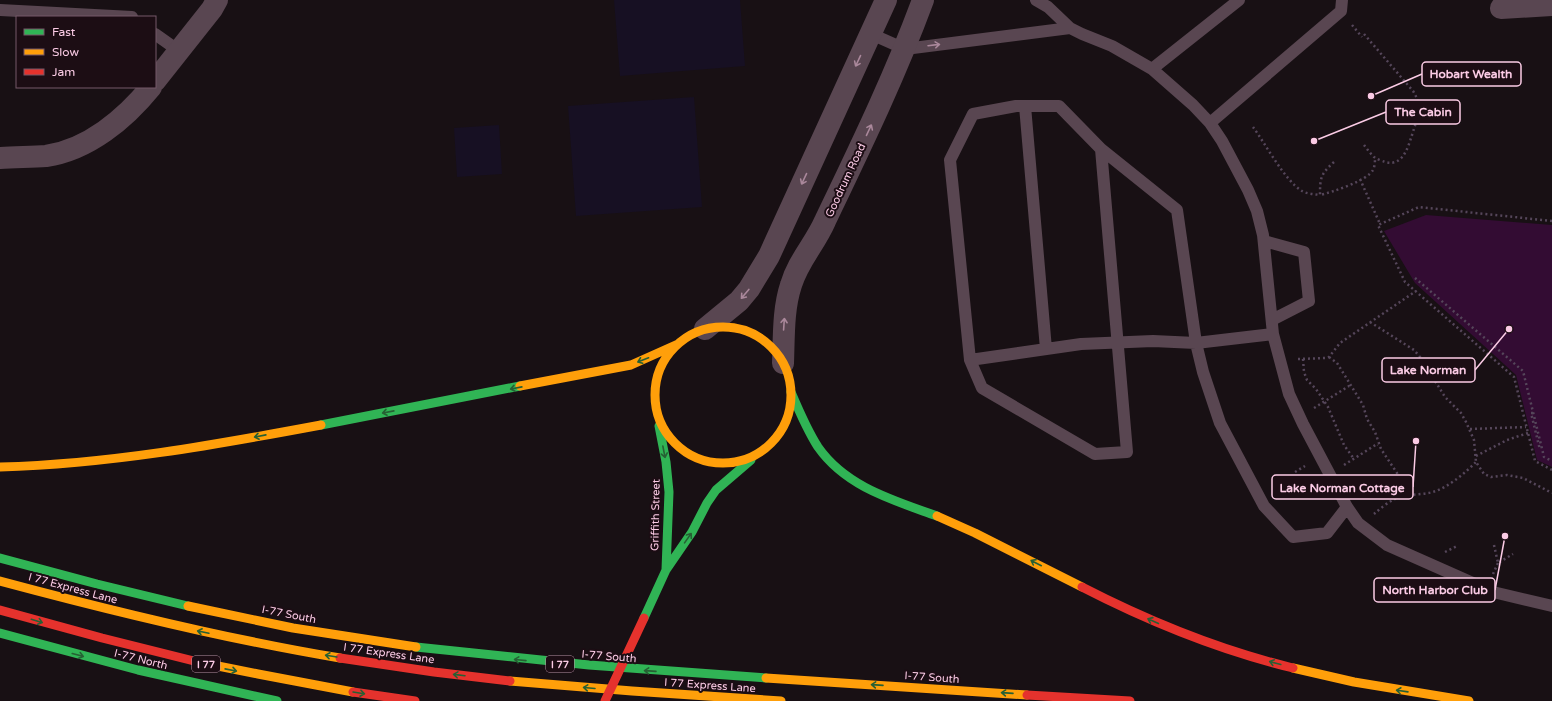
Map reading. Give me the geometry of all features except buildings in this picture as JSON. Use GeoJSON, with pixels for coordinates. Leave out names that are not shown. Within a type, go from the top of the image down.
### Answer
{"type":"FeatureCollection","features":[{"type":"Feature","properties":{"kind":"main road"},"geometry":{"type":"LineString","coordinates":[[720,327],[735,328],[750,332],[763,340],[774,350],[783,363],[789,377],[791,392],[788,415],[778,436],[768,447],[756,456],[741,462],[726,464],[711,463],[696,458],[683,451],[672,441],[663,428],[657,414],[655,399],[656,383],[660,368],[668,355],[678,344],[690,335],[705,329],[720,327]]}},
{"type":"Feature","properties":{"kind":"main road"},"geometry":{"type":"LineString","coordinates":[[0,467],[36,467],[92,462],[150,456],[209,446],[631,365],[678,344]]}},
{"type":"Feature","properties":{"kind":"main road"},"geometry":{"type":"LineString","coordinates":[[791,392],[808,432],[821,451],[859,485],[891,500],[971,531],[1170,629],[1209,643],[1295,669],[1343,681],[1468,701]]}},
{"type":"Feature","properties":{"kind":"main road","name":"Griffith Street"},"geometry":{"type":"LineString","coordinates":[[657,414],[668,477],[666,570]]}},
{"type":"Feature","properties":{"kind":"main road","name":"Griffith Street"},"geometry":{"type":"LineString","coordinates":[[605,701],[666,570],[692,532],[700,515],[716,490],[756,456]]}},
{"type":"Feature","properties":{"kind":"main road","name":"I-77 South"},"geometry":{"type":"LineString","coordinates":[[0,558],[152,598],[230,615],[318,632],[462,653],[631,670],[1130,701]]}},
{"type":"Feature","properties":{"kind":"main road","name":"I 77 Express Lane"},"geometry":{"type":"LineString","coordinates":[[0,581],[198,630],[307,652],[379,664],[550,685],[781,701]]}},
{"type":"Feature","properties":{"kind":"main road","name":"I 77"},"geometry":{"type":"LineString","coordinates":[[0,610],[132,647],[219,668],[301,683],[416,701]]}},
{"type":"Feature","properties":{"kind":"main road","name":"I-77 North"},"geometry":{"type":"LineString","coordinates":[[0,633],[134,670],[215,689],[277,701]]}},
{"type":"Feature","properties":{"kind":"street"},"geometry":{"type":"LineString","coordinates":[[156,81],[217,0]]}},
{"type":"Feature","properties":{"kind":"street"},"geometry":{"type":"LineString","coordinates":[[705,329],[739,301],[749,289],[762,267],[886,0]]}},
{"type":"Feature","properties":{"kind":"street","name":"Goodrum Road"},"geometry":{"type":"LineString","coordinates":[[783,363],[786,306],[790,286],[796,269],[822,228],[905,49],[923,0]]}},
{"type":"Feature","properties":{"kind":"street"},"geometry":{"type":"LineString","coordinates":[[1501,8],[1552,5]]}},
{"type":"Feature","properties":{"kind":"street"},"geometry":{"type":"LineString","coordinates":[[0,158],[46,156],[78,147],[106,130],[139,102],[150,88]]}},
{"type":"Feature","properties":{"kind":"lane"},"geometry":{"type":"LineString","coordinates":[[1036,0],[1048,7],[1070,28],[1112,46],[1152,69],[1193,105],[1210,123],[1222,141],[1248,190],[1264,238],[1273,334],[1289,394],[1303,424],[1347,507],[1358,523],[1388,545],[1492,592],[1552,606]]}},
{"type":"Feature","properties":{"kind":"lane"},"geometry":{"type":"LineString","coordinates":[[1152,69],[1239,0]]}},
{"type":"Feature","properties":{"kind":"lane"},"geometry":{"type":"LineString","coordinates":[[1210,123],[1341,11],[1342,0]]}},
{"type":"Feature","properties":{"kind":"lane"},"geometry":{"type":"LineString","coordinates":[[0,10],[113,16]]}},
{"type":"Feature","properties":{"kind":"lane"},"geometry":{"type":"LineString","coordinates":[[871,34],[905,49],[1070,28]]}},
{"type":"Feature","properties":{"kind":"lane"},"geometry":{"type":"LineString","coordinates":[[156,35],[179,51]]}},
{"type":"Feature","properties":{"kind":"lane"},"geometry":{"type":"LineString","coordinates":[[1101,149],[1127,452],[1095,454],[982,388],[970,360],[950,160],[973,114],[1016,106],[1059,106],[1101,149],[1177,210],[1196,343],[1203,372],[1220,423],[1264,506],[1294,537],[1327,533],[1347,507]]}},
{"type":"Feature","properties":{"kind":"lane"},"geometry":{"type":"LineString","coordinates":[[1025,106],[1046,349]]}},
{"type":"Feature","properties":{"kind":"lane"},"geometry":{"type":"LineString","coordinates":[[1264,238],[1304,252],[1309,300],[1272,320]]}},
{"type":"Feature","properties":{"kind":"lane"},"geometry":{"type":"LineString","coordinates":[[970,360],[1081,344],[1153,341],[1196,343],[1273,334]]}},
{"type":"Feature","properties":{"kind":"path"},"geometry":{"type":"LineString","coordinates":[[1364,34],[1413,91],[1419,102],[1419,114],[1408,150],[1403,157],[1389,163],[1374,157],[1364,145]]}},
{"type":"Feature","properties":{"kind":"path"},"geometry":{"type":"LineString","coordinates":[[1254,127],[1290,180],[1301,190],[1311,194],[1321,194],[1333,191],[1360,180],[1374,169],[1374,157]]}},
{"type":"Feature","properties":{"kind":"path"},"geometry":{"type":"LineString","coordinates":[[1321,194],[1320,181],[1322,174],[1334,162]]}},
{"type":"Feature","properties":{"kind":"path"},"geometry":{"type":"LineString","coordinates":[[1360,180],[1380,224],[1378,225],[1405,282],[1514,377],[1535,461],[1552,470]]}},
{"type":"Feature","properties":{"kind":"path"},"geometry":{"type":"LineString","coordinates":[[1380,224],[1420,208],[1552,221]]}},
{"type":"Feature","properties":{"kind":"path"},"geometry":{"type":"LineString","coordinates":[[1415,278],[1523,371],[1544,457],[1552,462]]}},
{"type":"Feature","properties":{"kind":"path"},"geometry":{"type":"LineString","coordinates":[[1293,359],[1329,357],[1340,343],[1416,291]]}},
{"type":"Feature","properties":{"kind":"path"},"geometry":{"type":"LineString","coordinates":[[1370,322],[1414,350],[1420,357],[1445,397],[1461,413],[1470,429],[1474,440],[1476,462],[1484,474],[1491,477],[1515,476],[1523,478],[1552,493]]}},
{"type":"Feature","properties":{"kind":"path"},"geometry":{"type":"LineString","coordinates":[[1329,357],[1337,363],[1363,405],[1366,419],[1374,432],[1381,449],[1398,476],[1398,498]]}},
{"type":"Feature","properties":{"kind":"path"},"geometry":{"type":"LineString","coordinates":[[1303,359],[1304,372],[1307,380],[1316,389],[1325,402],[1352,460]]}},
{"type":"Feature","properties":{"kind":"path"},"geometry":{"type":"LineString","coordinates":[[1311,410],[1349,386],[1359,401]]}},
{"type":"Feature","properties":{"kind":"path"},"geometry":{"type":"LineString","coordinates":[[1533,413],[1531,413],[1544,466]]}},
{"type":"Feature","properties":{"kind":"path"},"geometry":{"type":"LineString","coordinates":[[1470,429],[1526,427]]}},
{"type":"Feature","properties":{"kind":"path"},"geometry":{"type":"LineString","coordinates":[[1476,456],[1507,440],[1528,434]]}},
{"type":"Feature","properties":{"kind":"path"},"geometry":{"type":"LineString","coordinates":[[1346,463],[1377,444],[1390,462]]}},
{"type":"Feature","properties":{"kind":"path"},"geometry":{"type":"LineString","coordinates":[[1372,516],[1398,498],[1433,492],[1439,489],[1461,476],[1476,462]]}},
{"type":"Feature","properties":{"kind":"path"},"geometry":{"type":"LineString","coordinates":[[1494,545],[1498,563]]}},
{"type":"Feature","properties":{"kind":"path"},"geometry":{"type":"LineString","coordinates":[[1445,552],[1457,546]]}},
{"type":"Feature","properties":{"kind":"path"},"geometry":{"type":"LineString","coordinates":[[1491,576],[1498,563],[1514,554]]}},
{"type":"Feature","properties":{"kind":"shaded area"},"geometry":{"type":"Polygon","coordinates":[[[614,0],[740,0],[745,66],[620,76],[614,0]]]}},
{"type":"Feature","properties":{"kind":"shaded area"},"geometry":{"type":"Polygon","coordinates":[[[694,97],[702,207],[576,216],[568,106],[694,97]]]}},
{"type":"Feature","properties":{"kind":"shaded area"},"geometry":{"type":"Polygon","coordinates":[[[499,125],[502,174],[457,177],[454,128],[499,125]]]}},
{"type":"Feature","properties":{"kind":"shaded area"},"geometry":{"type":"Polygon","coordinates":[[[1426,215],[1552,225],[1552,467],[1537,460],[1516,375],[1415,283],[1384,231],[1426,215]]]}},
{"type":"Feature","properties":{"kind":"traffic: fast"},"geometry":{"type":"LineString","coordinates":[[321,425],[520,386]]}},
{"type":"Feature","properties":{"kind":"traffic: fast"},"geometry":{"type":"LineString","coordinates":[[791,392],[818,447],[829,461],[856,482],[887,498],[937,516]]}},
{"type":"Feature","properties":{"kind":"traffic: fast"},"geometry":{"type":"LineString","coordinates":[[659,426],[666,462],[669,492],[666,570]]}},
{"type":"Feature","properties":{"kind":"traffic: fast"},"geometry":{"type":"LineString","coordinates":[[644,618],[666,570],[692,532],[707,503],[716,490],[751,460]]}},
{"type":"Feature","properties":{"kind":"traffic: fast"},"geometry":{"type":"LineString","coordinates":[[0,558],[188,606]]}},
{"type":"Feature","properties":{"kind":"traffic: fast"},"geometry":{"type":"LineString","coordinates":[[0,633],[138,670],[277,701]]}},
{"type":"Feature","properties":{"kind":"traffic: fast"},"geometry":{"type":"LineString","coordinates":[[416,647],[589,665],[766,678]]}},
{"type":"Feature","properties":{"kind":"traffic: slow"},"geometry":{"type":"LineString","coordinates":[[716,327],[730,327],[749,332],[761,338],[776,352],[786,369],[790,382],[791,395],[790,408],[786,421],[780,433],[766,448],[761,452],[743,460],[730,463],[716,463],[697,458],[685,452],[670,438],[666,433],[658,415],[655,402],[655,388],[660,369],[666,357],[680,342],[685,338],[703,330],[716,327]]}},
{"type":"Feature","properties":{"kind":"traffic: slow"},"geometry":{"type":"LineString","coordinates":[[520,386],[631,365],[678,344]]}},
{"type":"Feature","properties":{"kind":"traffic: slow"},"geometry":{"type":"LineString","coordinates":[[0,467],[121,458],[241,440],[321,425]]}},
{"type":"Feature","properties":{"kind":"traffic: slow"},"geometry":{"type":"LineString","coordinates":[[937,516],[975,533],[1082,587]]}},
{"type":"Feature","properties":{"kind":"traffic: slow"},"geometry":{"type":"LineString","coordinates":[[0,581],[169,624],[340,658]]}},
{"type":"Feature","properties":{"kind":"traffic: slow"},"geometry":{"type":"LineString","coordinates":[[188,606],[293,628],[416,647]]}},
{"type":"Feature","properties":{"kind":"traffic: slow"},"geometry":{"type":"LineString","coordinates":[[198,662],[353,692]]}},
{"type":"Feature","properties":{"kind":"traffic: slow"},"geometry":{"type":"LineString","coordinates":[[1293,668],[1354,682],[1469,701]]}},
{"type":"Feature","properties":{"kind":"traffic: slow"},"geometry":{"type":"LineString","coordinates":[[766,678],[1027,695]]}},
{"type":"Feature","properties":{"kind":"traffic: slow"},"geometry":{"type":"LineString","coordinates":[[510,681],[781,701]]}},
{"type":"Feature","properties":{"kind":"traffic: jam"},"geometry":{"type":"LineString","coordinates":[[1082,587],[1133,612],[1185,634],[1238,653],[1293,668]]}},
{"type":"Feature","properties":{"kind":"traffic: jam"},"geometry":{"type":"LineString","coordinates":[[0,610],[198,662]]}},
{"type":"Feature","properties":{"kind":"traffic: jam"},"geometry":{"type":"LineString","coordinates":[[605,701],[644,618]]}},
{"type":"Feature","properties":{"kind":"traffic: jam"},"geometry":{"type":"LineString","coordinates":[[340,658],[434,672],[510,681]]}},
{"type":"Feature","properties":{"kind":"traffic: jam"},"geometry":{"type":"LineString","coordinates":[[353,692],[415,701]]}},
{"type":"Feature","properties":{"kind":"traffic: jam"},"geometry":{"type":"LineString","coordinates":[[1027,695],[1130,701]]}},
{"type":"Feature","properties":{"kind":"place","name":"Hobart Wealth"},"geometry":{"type":"Point","coordinates":[1371,96]}},
{"type":"Feature","properties":{"kind":"place","name":"The Cabin"},"geometry":{"type":"Point","coordinates":[1314,141]}},
{"type":"Feature","properties":{"kind":"place","name":"Lake Norman"},"geometry":{"type":"Point","coordinates":[1509,329]}},
{"type":"Feature","properties":{"kind":"place","name":"Lake Norman Cottage"},"geometry":{"type":"Point","coordinates":[1416,441]}},
{"type":"Feature","properties":{"kind":"place","name":"North Harbor Club"},"geometry":{"type":"Point","coordinates":[1505,536]}}]}
